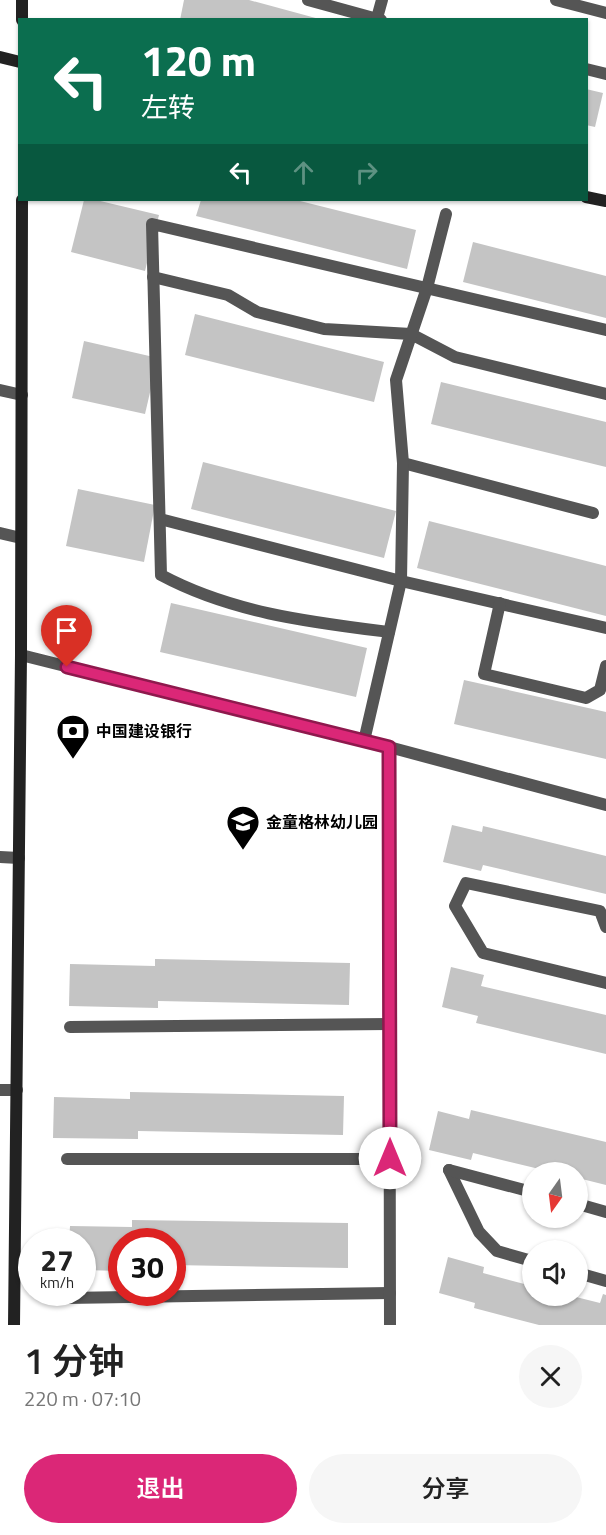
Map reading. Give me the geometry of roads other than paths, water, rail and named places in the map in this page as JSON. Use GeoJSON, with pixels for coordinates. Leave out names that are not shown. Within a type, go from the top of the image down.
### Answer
{"type":"FeatureCollection","features":[{"type":"Feature","properties":{"kind":"street"},"geometry":{"type":"LineString","coordinates":[[22,0],[22,18]]}},
{"type":"Feature","properties":{"kind":"street"},"geometry":{"type":"LineString","coordinates":[[308,0],[375,18]]}},
{"type":"Feature","properties":{"kind":"street"},"geometry":{"type":"LineString","coordinates":[[379,18],[382,0]]}},
{"type":"Feature","properties":{"kind":"street"},"geometry":{"type":"LineString","coordinates":[[556,0],[606,13]]}},
{"type":"Feature","properties":{"kind":"street"},"geometry":{"type":"LineString","coordinates":[[0,57],[18,62]]}},
{"type":"Feature","properties":{"kind":"street"},"geometry":{"type":"LineString","coordinates":[[588,70],[606,74]]}},
{"type":"Feature","properties":{"kind":"street"},"geometry":{"type":"LineString","coordinates":[[588,196],[606,201]]}},
{"type":"Feature","properties":{"kind":"street"},"geometry":{"type":"LineString","coordinates":[[14,1325],[21,655],[22,201]]}},
{"type":"Feature","properties":{"kind":"street"},"geometry":{"type":"LineString","coordinates":[[364,741],[400,580],[403,463],[396,380],[427,288],[446,214]]}},
{"type":"Feature","properties":{"kind":"street"},"geometry":{"type":"LineString","coordinates":[[389,632],[295,621],[196,594],[161,575],[152,224],[606,330]]}},
{"type":"Feature","properties":{"kind":"street"},"geometry":{"type":"LineString","coordinates":[[153,277],[228,295],[257,312],[324,328],[411,334],[455,357],[606,394]]}},
{"type":"Feature","properties":{"kind":"street"},"geometry":{"type":"LineString","coordinates":[[0,390],[22,395]]}},
{"type":"Feature","properties":{"kind":"street"},"geometry":{"type":"LineString","coordinates":[[403,463],[594,513]]}},
{"type":"Feature","properties":{"kind":"street"},"geometry":{"type":"LineString","coordinates":[[160,519],[400,580],[606,628]]}},
{"type":"Feature","properties":{"kind":"street"},"geometry":{"type":"LineString","coordinates":[[0,532],[21,538]]}},
{"type":"Feature","properties":{"kind":"street"},"geometry":{"type":"LineString","coordinates":[[500,603],[484,675],[586,698],[600,690],[606,666]]}},
{"type":"Feature","properties":{"kind":"street"},"geometry":{"type":"LineString","coordinates":[[21,655],[389,747],[606,805]]}},
{"type":"Feature","properties":{"kind":"street"},"geometry":{"type":"LineString","coordinates":[[389,747],[390,1325]]}},
{"type":"Feature","properties":{"kind":"street"},"geometry":{"type":"LineString","coordinates":[[0,857],[19,858]]}},
{"type":"Feature","properties":{"kind":"street"},"geometry":{"type":"LineString","coordinates":[[606,927],[600,911],[466,883],[455,906],[483,953],[606,983]]}},
{"type":"Feature","properties":{"kind":"street"},"geometry":{"type":"LineString","coordinates":[[70,1027],[389,1024]]}},
{"type":"Feature","properties":{"kind":"street"},"geometry":{"type":"LineString","coordinates":[[0,1090],[17,1090]]}},
{"type":"Feature","properties":{"kind":"street"},"geometry":{"type":"LineString","coordinates":[[67,1159],[390,1158]]}},
{"type":"Feature","properties":{"kind":"street"},"geometry":{"type":"LineString","coordinates":[[522,1189],[449,1170],[479,1232],[497,1251],[522,1258]]}},
{"type":"Feature","properties":{"kind":"street"},"geometry":{"type":"LineString","coordinates":[[588,1207],[606,1212]]}},
{"type":"Feature","properties":{"kind":"street"},"geometry":{"type":"LineString","coordinates":[[588,1276],[606,1281]]}},
{"type":"Feature","properties":{"kind":"street"},"geometry":{"type":"LineString","coordinates":[[96,1298],[390,1293]]}},
{"type":"Feature","properties":{"kind":"place","name":"中国建设银行"},"geometry":{"type":"Point","coordinates":[73,760]}},
{"type":"Feature","properties":{"kind":"place","name":"金童格林幼儿园"},"geometry":{"type":"Point","coordinates":[243,851]}}]}
